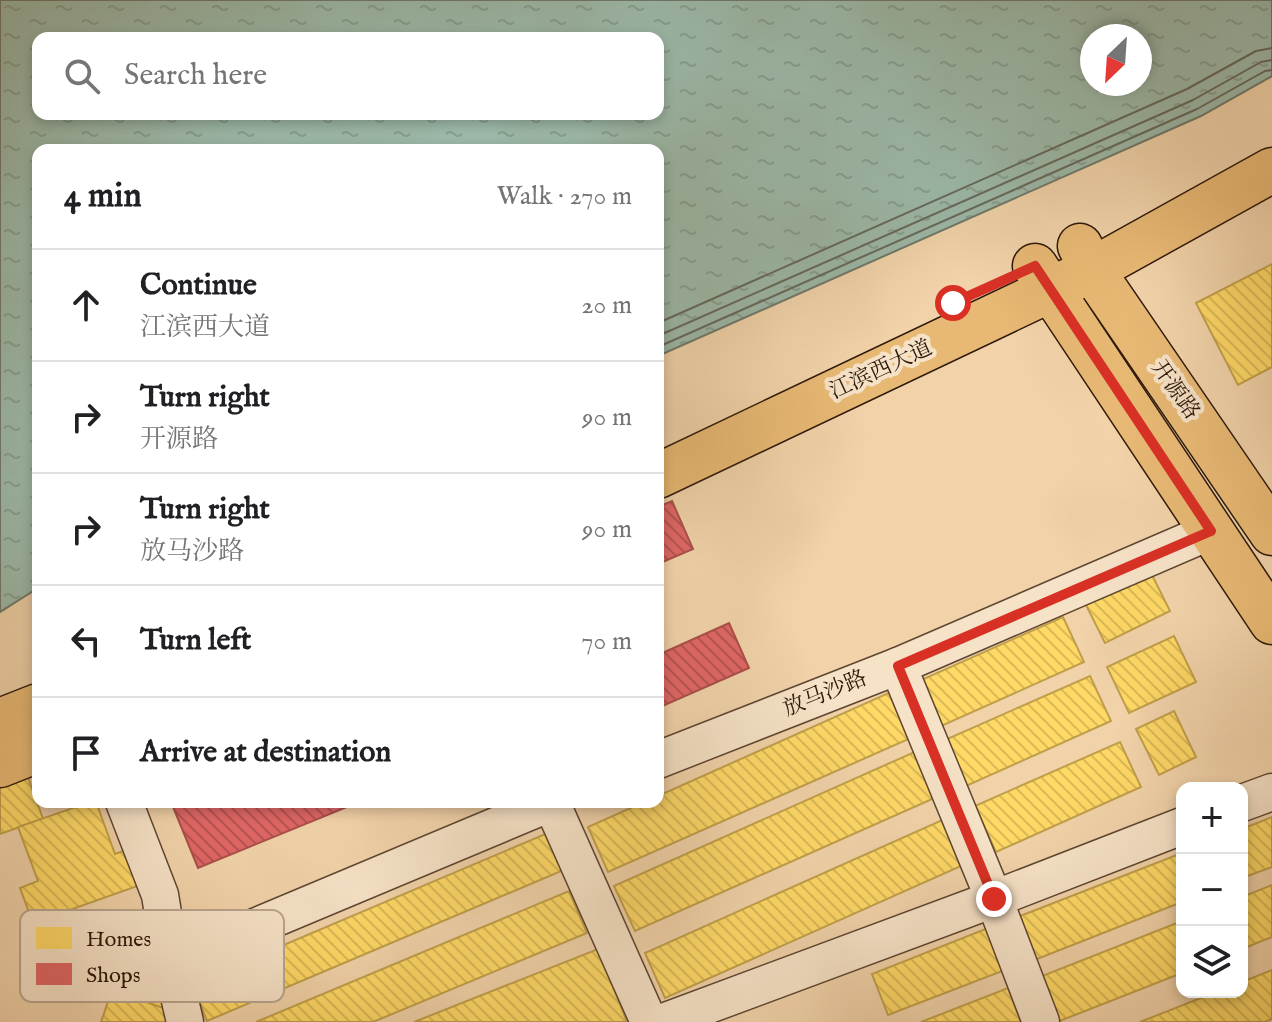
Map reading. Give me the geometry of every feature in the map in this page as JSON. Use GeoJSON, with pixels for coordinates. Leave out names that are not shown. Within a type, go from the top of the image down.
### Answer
{"type":"FeatureCollection","features":[{"type":"Feature","properties":{"kind":"main road","name":"江滨西大道"},"geometry":{"type":"LineString","coordinates":[[1086,258],[1272,143]]}},
{"type":"Feature","properties":{"kind":"main road","name":"江滨西大道"},"geometry":{"type":"LineString","coordinates":[[664,440],[1042,278],[1272,170]]}},
{"type":"Feature","properties":{"kind":"main road","name":"开源路"},"geometry":{"type":"LineString","coordinates":[[1086,258],[1266,511]]}},
{"type":"Feature","properties":{"kind":"main road","name":"江滨西大道"},"geometry":{"type":"LineString","coordinates":[[664,473],[1042,278]]}},
{"type":"Feature","properties":{"kind":"main road"},"geometry":{"type":"LineString","coordinates":[[1042,278],[1272,622]]}},
{"type":"Feature","properties":{"kind":"main road"},"geometry":{"type":"LineString","coordinates":[[0,721],[32,708]]}},
{"type":"Feature","properties":{"kind":"main road"},"geometry":{"type":"LineString","coordinates":[[0,765],[32,752]]}},
{"type":"Feature","properties":{"kind":"street","name":"放马沙路"},"geometry":{"type":"LineString","coordinates":[[664,758],[898,666],[1211,531]]}},
{"type":"Feature","properties":{"kind":"street"},"geometry":{"type":"LineString","coordinates":[[898,666],[1041,1022]]}},
{"type":"Feature","properties":{"kind":"street"},"geometry":{"type":"LineString","coordinates":[[1248,801],[1272,792]]}},
{"type":"Feature","properties":{"kind":"street"},"geometry":{"type":"LineString","coordinates":[[126,808],[160,895],[162,910]]}},
{"type":"Feature","properties":{"kind":"street"},"geometry":{"type":"LineString","coordinates":[[284,915],[538,808]]}},
{"type":"Feature","properties":{"kind":"street"},"geometry":{"type":"LineString","coordinates":[[555,808],[649,1022]]}},
{"type":"Feature","properties":{"kind":"street"},"geometry":{"type":"LineString","coordinates":[[663,1022],[1176,828]]}},
{"type":"Feature","properties":{"kind":"street"},"geometry":{"type":"LineString","coordinates":[[180,1002],[185,1022]]}},
{"type":"Feature","properties":{"kind":"water"},"geometry":{"type":"Polygon","coordinates":[[[0,0],[1272,0],[1272,76],[1201,116],[664,353],[664,144],[32,144],[32,592],[0,612],[0,0]]]}},
{"type":"Feature","properties":{"kind":"building: Homes"},"geometry":{"type":"Polygon","coordinates":[[[1272,264],[1272,367],[1238,385],[1196,303],[1272,264]]]}},
{"type":"Feature","properties":{"kind":"building: Homes"},"geometry":{"type":"Polygon","coordinates":[[[1150,571],[1170,611],[1105,643],[1085,603],[1150,571]]]}},
{"type":"Feature","properties":{"kind":"building: Homes"},"geometry":{"type":"Polygon","coordinates":[[[1063,617],[1084,662],[939,727],[919,681],[1063,617]]]}},
{"type":"Feature","properties":{"kind":"building: Homes"},"geometry":{"type":"Polygon","coordinates":[[[1174,636],[1196,682],[1129,713],[1107,667],[1174,636]]]}},
{"type":"Feature","properties":{"kind":"building: Homes"},"geometry":{"type":"Polygon","coordinates":[[[1090,676],[1111,721],[966,786],[945,740],[1090,676]]]}},
{"type":"Feature","properties":{"kind":"building: Homes"},"geometry":{"type":"Polygon","coordinates":[[[893,691],[913,737],[608,872],[588,827],[631,808],[664,808],[664,793],[893,691]]]}},
{"type":"Feature","properties":{"kind":"building: Homes"},"geometry":{"type":"Polygon","coordinates":[[[1174,711],[1196,757],[1159,775],[1136,729],[1174,711]]]}},
{"type":"Feature","properties":{"kind":"building: Homes"},"geometry":{"type":"Polygon","coordinates":[[[1120,742],[1141,787],[996,852],[975,806],[1120,742]]]}},
{"type":"Feature","properties":{"kind":"building: Homes"},"geometry":{"type":"Polygon","coordinates":[[[919,750],[939,796],[635,931],[614,886],[919,750]]]}},
{"type":"Feature","properties":{"kind":"building: Homes"},"geometry":{"type":"Polygon","coordinates":[[[25,769],[32,788],[32,808],[39,808],[43,819],[0,834],[0,778],[25,769]]]}},
{"type":"Feature","properties":{"kind":"building: Homes"},"geometry":{"type":"Polygon","coordinates":[[[73,808],[98,808],[115,854],[134,847],[146,883],[70,910],[28,910],[20,888],[38,881],[18,827],[73,808]]]}},
{"type":"Feature","properties":{"kind":"building: Homes"},"geometry":{"type":"Polygon","coordinates":[[[949,817],[970,862],[665,998],[645,953],[949,817]]]}},
{"type":"Feature","properties":{"kind":"building: Homes"},"geometry":{"type":"Polygon","coordinates":[[[1272,817],[1272,867],[1248,876],[1248,854],[1248,827],[1272,817]]]}},
{"type":"Feature","properties":{"kind":"building: Homes"},"geometry":{"type":"Polygon","coordinates":[[[550,832],[566,869],[284,988],[284,945],[550,832]]]}},
{"type":"Feature","properties":{"kind":"building: Homes"},"geometry":{"type":"Polygon","coordinates":[[[1176,855],[1176,904],[1032,961],[1015,918],[1176,855]]]}},
{"type":"Feature","properties":{"kind":"building: Homes"},"geometry":{"type":"Polygon","coordinates":[[[1272,885],[1272,937],[1248,947],[1248,926],[1248,895],[1272,885]]]}},
{"type":"Feature","properties":{"kind":"building: Homes"},"geometry":{"type":"Polygon","coordinates":[[[569,891],[587,933],[373,1022],[256,1022],[569,891]]]}},
{"type":"Feature","properties":{"kind":"building: Homes"},"geometry":{"type":"Polygon","coordinates":[[[1176,923],[1176,975],[1057,1022],[1037,978],[1176,923]]]}},
{"type":"Feature","properties":{"kind":"building: Homes"},"geometry":{"type":"Polygon","coordinates":[[[988,928],[1005,970],[888,1015],[872,974],[988,928]]]}},
{"type":"Feature","properties":{"kind":"building: Homes"},"geometry":{"type":"Polygon","coordinates":[[[598,949],[627,1022],[414,1022],[598,949]]]}},
{"type":"Feature","properties":{"kind":"building: Homes"},"geometry":{"type":"Polygon","coordinates":[[[1272,970],[1272,1019],[1265,1022],[1140,1022],[1201,998],[1248,998],[1248,980],[1272,970]]]}},
{"type":"Feature","properties":{"kind":"building: Homes"},"geometry":{"type":"Polygon","coordinates":[[[1008,988],[1021,1022],[921,1022],[1008,988]]]}},
{"type":"Feature","properties":{"kind":"building: Homes"},"geometry":{"type":"Polygon","coordinates":[[[108,1002],[146,1002],[172,1011],[168,1022],[101,1022],[108,1002]]]}},
{"type":"Feature","properties":{"kind":"building: Homes"},"geometry":{"type":"Polygon","coordinates":[[[138,1002],[172,1002],[176,1022],[142,1022],[138,1002]]]}},
{"type":"Feature","properties":{"kind":"building: Homes"},"geometry":{"type":"Polygon","coordinates":[[[199,1002],[252,1002],[207,1021],[199,1002]]]}},
{"type":"Feature","properties":{"kind":"building: Shops"},"geometry":{"type":"Polygon","coordinates":[[[672,501],[693,549],[664,561],[664,504],[672,501]]]}},
{"type":"Feature","properties":{"kind":"building: Shops"},"geometry":{"type":"Polygon","coordinates":[[[729,623],[749,668],[664,705],[664,652],[729,623]]]}},
{"type":"Feature","properties":{"kind":"building: Shops"},"geometry":{"type":"Polygon","coordinates":[[[173,808],[344,808],[198,868],[173,808]]]}},
{"type":"Feature","properties":{"kind":"route"},"geometry":{"type":"LineString","coordinates":[[953,303],[1035,266],[1211,531],[898,666],[994,899]]}}]}
